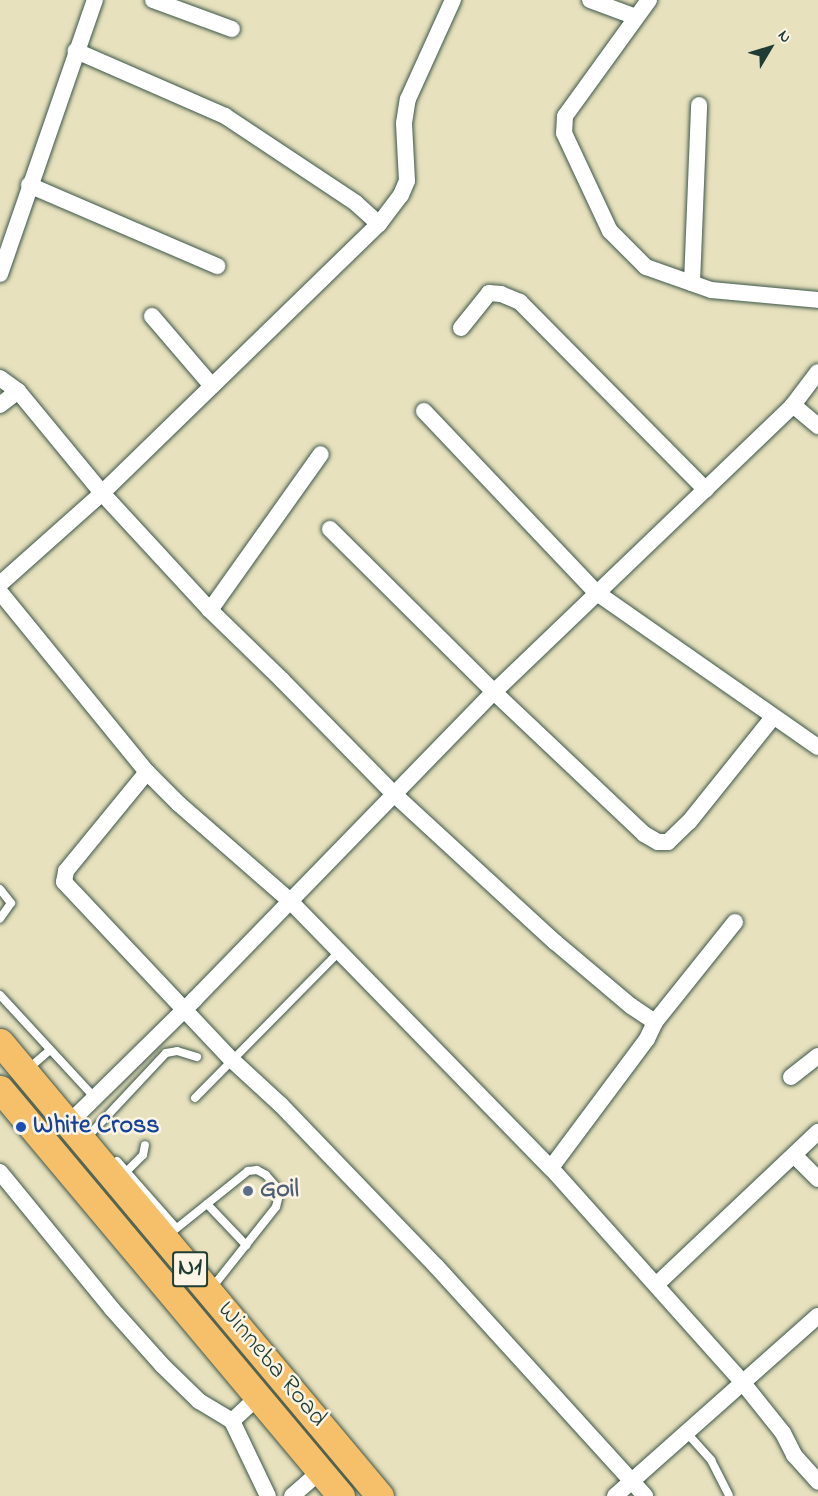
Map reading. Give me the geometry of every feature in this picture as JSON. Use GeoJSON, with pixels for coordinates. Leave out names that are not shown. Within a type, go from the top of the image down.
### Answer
{"type":"FeatureCollection","features":[{"type":"Feature","properties":{"kind":"highway","name":"Winneba Road"},"geometry":{"type":"LineString","coordinates":[[0,1042],[25,1072],[79,1124],[170,1233],[214,1298],[380,1496]]}},
{"type":"Feature","properties":{"kind":"highway","name":"Winneba Road"},"geometry":{"type":"LineString","coordinates":[[5,1103],[341,1496]]}},
{"type":"Feature","properties":{"kind":"highway"},"geometry":{"type":"LineString","coordinates":[[172,1296],[199,1306],[214,1298]]}},
{"type":"Feature","properties":{"kind":"highway"},"geometry":{"type":"LineString","coordinates":[[251,1392],[271,1384],[290,1390]]}},
{"type":"Feature","properties":{"kind":"street"},"geometry":{"type":"LineString","coordinates":[[0,274],[95,0]]}},
{"type":"Feature","properties":{"kind":"street"},"geometry":{"type":"LineString","coordinates":[[153,0],[232,29]]}},
{"type":"Feature","properties":{"kind":"street"},"geometry":{"type":"LineString","coordinates":[[0,584],[102,493],[379,224],[401,195],[407,181],[404,123],[408,99],[453,0]]}},
{"type":"Feature","properties":{"kind":"street"},"geometry":{"type":"LineString","coordinates":[[590,0],[636,17]]}},
{"type":"Feature","properties":{"kind":"street"},"geometry":{"type":"LineString","coordinates":[[649,0],[566,116],[564,133],[610,231],[646,267],[692,284],[711,290],[818,300]]}},
{"type":"Feature","properties":{"kind":"street"},"geometry":{"type":"LineString","coordinates":[[76,51],[225,116],[357,203],[379,224]]}},
{"type":"Feature","properties":{"kind":"street"},"geometry":{"type":"LineString","coordinates":[[692,284],[699,105]]}},
{"type":"Feature","properties":{"kind":"street"},"geometry":{"type":"LineString","coordinates":[[30,185],[217,266]]}},
{"type":"Feature","properties":{"kind":"street"},"geometry":{"type":"LineString","coordinates":[[461,328],[489,293],[501,294],[520,302],[706,490]]}},
{"type":"Feature","properties":{"kind":"street"},"geometry":{"type":"LineString","coordinates":[[152,316],[212,386]]}},
{"type":"Feature","properties":{"kind":"street"},"geometry":{"type":"LineString","coordinates":[[79,1124],[95,1098],[494,692],[793,405],[818,372]]}},
{"type":"Feature","properties":{"kind":"street"},"geometry":{"type":"LineString","coordinates":[[0,378],[18,391],[102,493],[210,610],[394,795],[555,942],[631,1006],[655,1022]]}},
{"type":"Feature","properties":{"kind":"street"},"geometry":{"type":"LineString","coordinates":[[0,405],[18,391]]}},
{"type":"Feature","properties":{"kind":"street"},"geometry":{"type":"LineString","coordinates":[[793,405],[818,426]]}},
{"type":"Feature","properties":{"kind":"street"},"geometry":{"type":"LineString","coordinates":[[424,411],[597,593],[818,747]]}},
{"type":"Feature","properties":{"kind":"street"},"geometry":{"type":"LineString","coordinates":[[210,610],[321,454]]}},
{"type":"Feature","properties":{"kind":"street"},"geometry":{"type":"LineString","coordinates":[[330,529],[494,692],[644,834],[658,843],[668,842],[689,822],[773,717]]}},
{"type":"Feature","properties":{"kind":"street"},"geometry":{"type":"LineString","coordinates":[[0,592],[147,772],[179,804],[290,901],[338,953],[436,1047],[551,1168],[743,1383],[783,1433],[794,1455],[818,1482]]}},
{"type":"Feature","properties":{"kind":"street"},"geometry":{"type":"LineString","coordinates":[[147,772],[66,871],[64,882],[232,1060],[281,1105],[364,1190],[645,1496]]}},
{"type":"Feature","properties":{"kind":"street"},"geometry":{"type":"LineString","coordinates":[[551,1168],[647,1039],[655,1022],[735,922]]}},
{"type":"Feature","properties":{"kind":"street"},"geometry":{"type":"LineString","coordinates":[[791,1077],[818,1056]]}},
{"type":"Feature","properties":{"kind":"street"},"geometry":{"type":"LineString","coordinates":[[656,1285],[818,1132]]}},
{"type":"Feature","properties":{"kind":"street"},"geometry":{"type":"LineString","coordinates":[[794,1155],[818,1179]]}},
{"type":"Feature","properties":{"kind":"street"},"geometry":{"type":"LineString","coordinates":[[0,1172],[112,1310],[162,1365],[199,1401],[232,1421],[268,1496]]}},
{"type":"Feature","properties":{"kind":"street"},"geometry":{"type":"LineString","coordinates":[[615,1496],[818,1316]]}},
{"type":"Feature","properties":{"kind":"street"},"geometry":{"type":"LineString","coordinates":[[232,1421],[251,1392]]}},
{"type":"Feature","properties":{"kind":"street"},"geometry":{"type":"LineString","coordinates":[[292,1496],[321,1471]]}},
{"type":"Feature","properties":{"kind":"lane"},"geometry":{"type":"LineString","coordinates":[[0,889],[11,903],[0,919]]}},
{"type":"Feature","properties":{"kind":"lane"},"geometry":{"type":"LineString","coordinates":[[195,1098],[338,953]]}},
{"type":"Feature","properties":{"kind":"lane"},"geometry":{"type":"LineString","coordinates":[[0,995],[95,1098]]}},
{"type":"Feature","properties":{"kind":"lane"},"geometry":{"type":"LineString","coordinates":[[154,1040],[166,1053]]}},
{"type":"Feature","properties":{"kind":"lane"},"geometry":{"type":"LineString","coordinates":[[25,1072],[50,1050]]}},
{"type":"Feature","properties":{"kind":"lane"},"geometry":{"type":"LineString","coordinates":[[99,1140],[79,1124],[166,1053],[177,1051],[197,1057]]}},
{"type":"Feature","properties":{"kind":"lane"},"geometry":{"type":"LineString","coordinates":[[126,1172],[143,1155],[145,1145]]}},
{"type":"Feature","properties":{"kind":"lane"},"geometry":{"type":"LineString","coordinates":[[112,1156],[170,1233],[248,1171],[256,1170],[266,1175],[280,1191],[280,1198],[246,1245],[214,1298]]}},
{"type":"Feature","properties":{"kind":"lane"},"geometry":{"type":"LineString","coordinates":[[207,1204],[246,1245]]}},
{"type":"Feature","properties":{"kind":"lane"},"geometry":{"type":"LineString","coordinates":[[686,1432],[711,1460],[729,1495]]}},
{"type":"Feature","properties":{"kind":"place","name":"White Cross"},"geometry":{"type":"Point","coordinates":[21,1127]}},
{"type":"Feature","properties":{"kind":"place","name":"Goil"},"geometry":{"type":"Point","coordinates":[248,1191]}}]}
